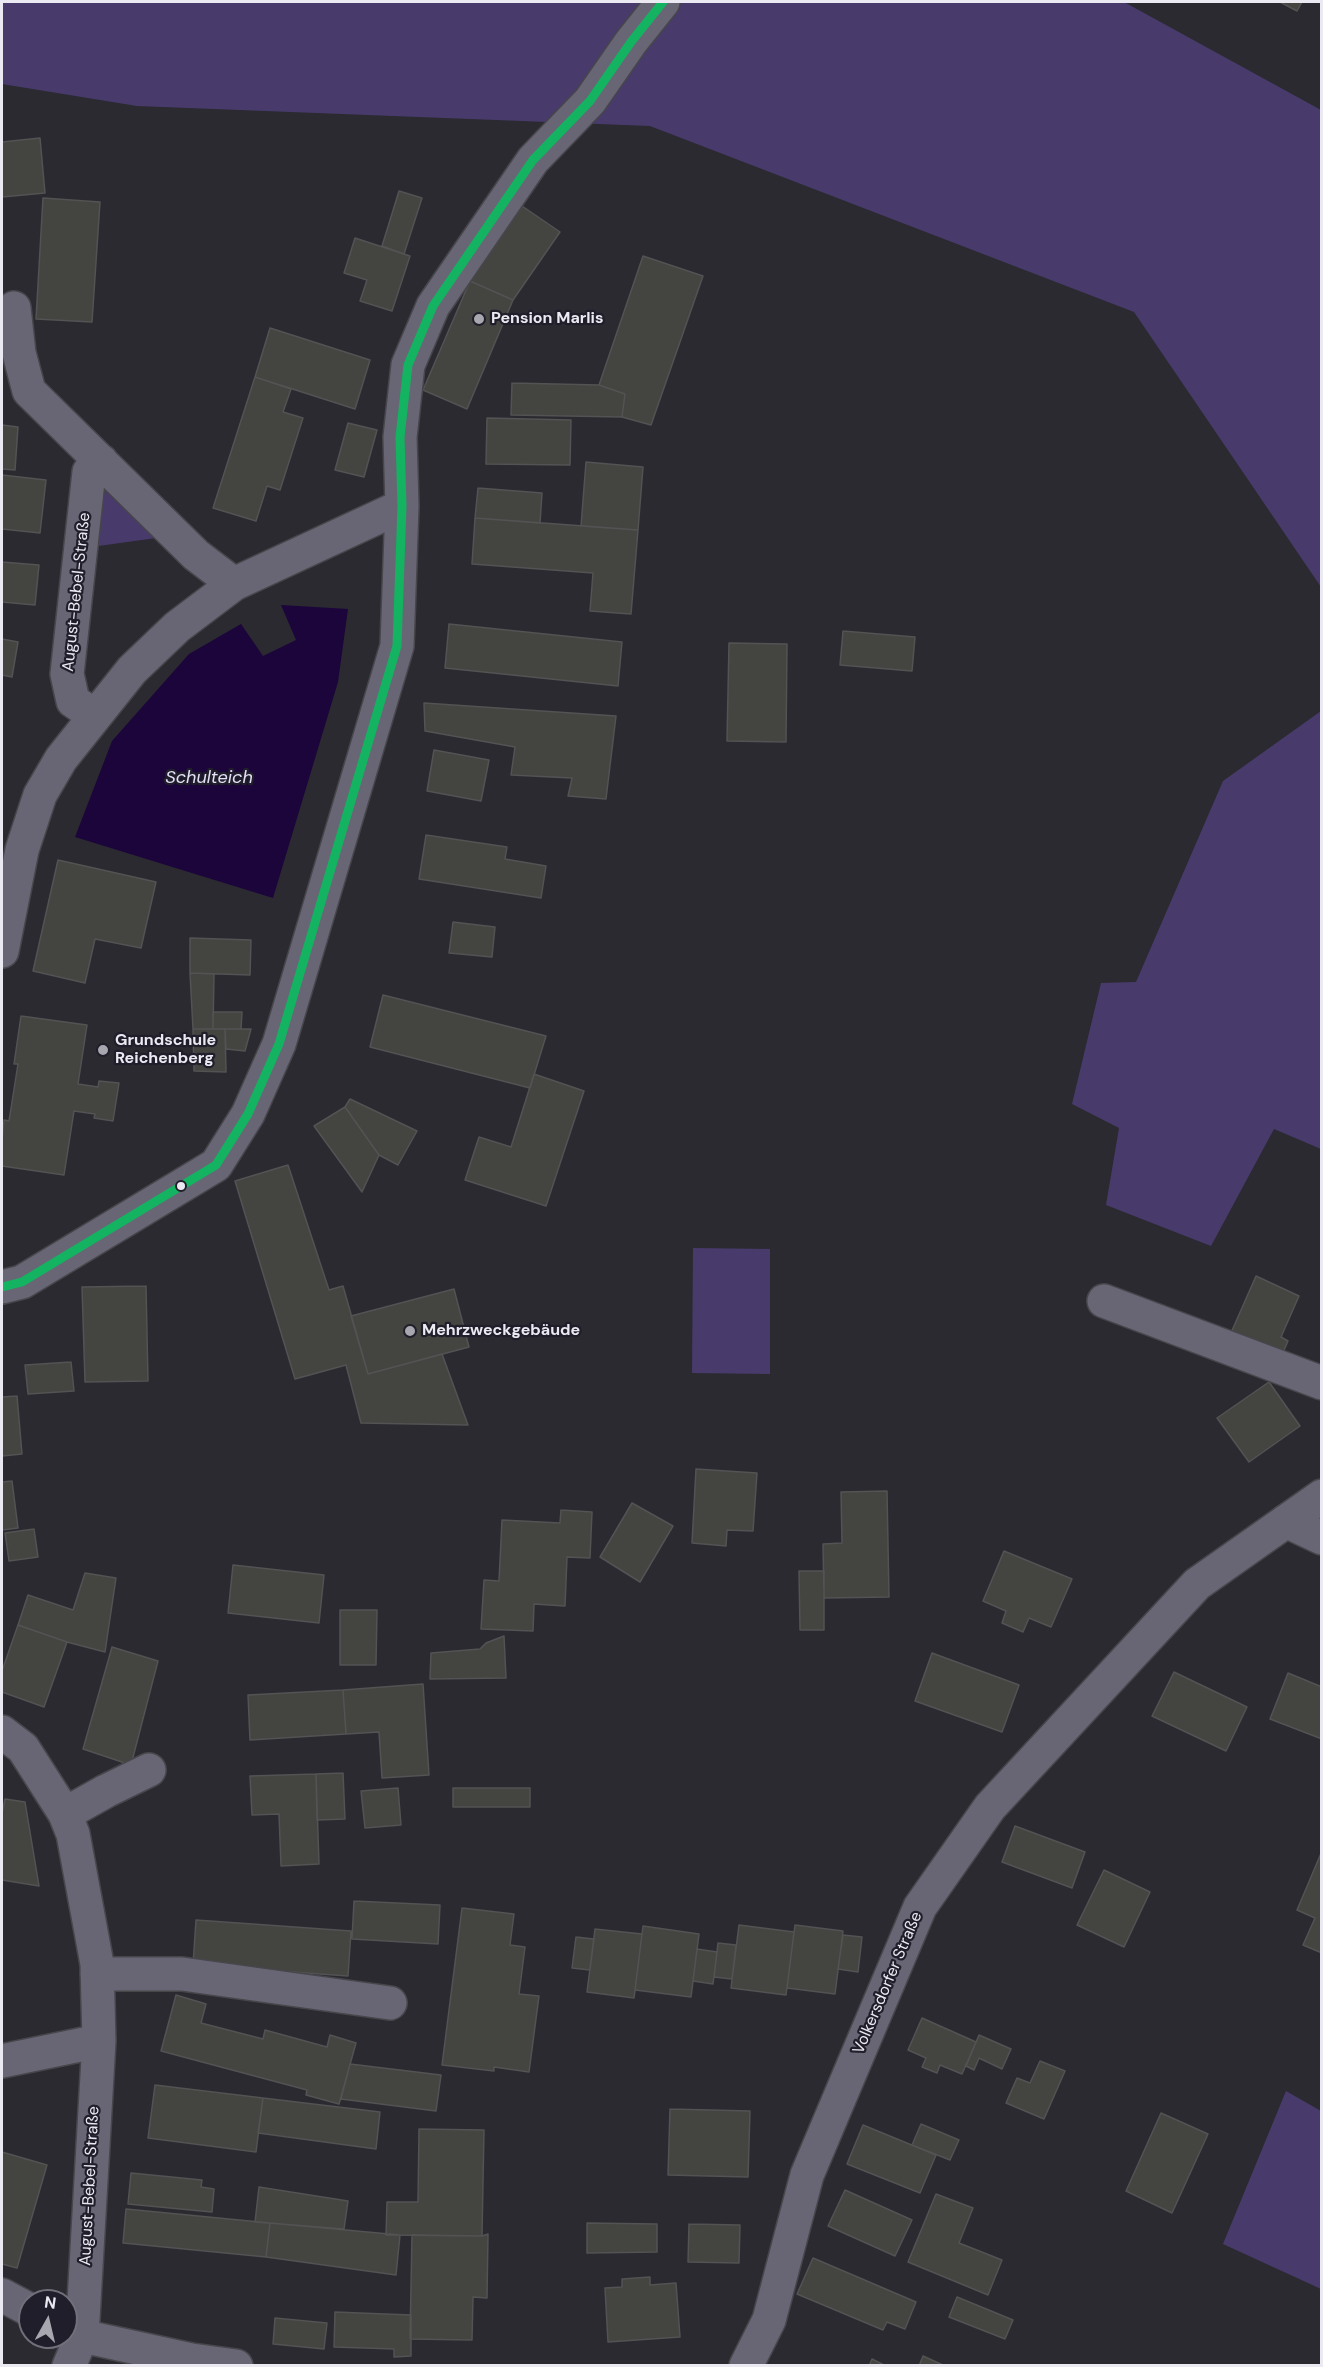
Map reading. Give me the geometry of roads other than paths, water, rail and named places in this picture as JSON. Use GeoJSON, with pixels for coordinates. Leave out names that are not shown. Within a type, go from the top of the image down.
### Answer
{"type":"FeatureCollection","features":[{"type":"Feature","properties":{"kind":"street"},"geometry":{"type":"LineString","coordinates":[[2,1287],[21,1282],[216,1165],[248,1114],[279,1044],[397,646],[402,506],[400,437],[408,366],[433,306],[533,160],[590,101],[631,42],[663,2]]}},
{"type":"Feature","properties":{"kind":"street"},"geometry":{"type":"LineString","coordinates":[[14,308],[19,353],[29,391],[196,555],[234,584]]}},
{"type":"Feature","properties":{"kind":"street","name":"August-Bebel-Straße"},"geometry":{"type":"LineString","coordinates":[[95,716],[73,701],[67,674],[89,472],[101,461]]}},
{"type":"Feature","properties":{"kind":"street"},"geometry":{"type":"LineString","coordinates":[[2,951],[22,850],[40,795],[61,759],[132,670],[169,634],[234,584],[402,506]]}},
{"type":"Feature","properties":{"kind":"street"},"geometry":{"type":"LineString","coordinates":[[1104,1301],[1322,1383]]}},
{"type":"Feature","properties":{"kind":"street","name":"Volkersdorfer Straße"},"geometry":{"type":"LineString","coordinates":[[746,2366],[769,2320],[807,2175],[920,1907],[990,1807],[1197,1584],[1322,1496]]}},
{"type":"Feature","properties":{"kind":"street"},"geometry":{"type":"LineString","coordinates":[[1286,1521],[1322,1538]]}},
{"type":"Feature","properties":{"kind":"street","name":"August-Bebel-Straße"},"geometry":{"type":"LineString","coordinates":[[2,1732],[23,1748],[65,1814],[73,1834],[97,1974],[99,2040],[78,2289]]}},
{"type":"Feature","properties":{"kind":"street"},"geometry":{"type":"LineString","coordinates":[[65,1814],[149,1770]]}},
{"type":"Feature","properties":{"kind":"street"},"geometry":{"type":"LineString","coordinates":[[97,1974],[182,1974],[390,2003]]}},
{"type":"Feature","properties":{"kind":"street"},"geometry":{"type":"LineString","coordinates":[[2,2061],[99,2040]]}},
{"type":"Feature","properties":{"kind":"street"},"geometry":{"type":"LineString","coordinates":[[2,2295],[18,2304]]}},
{"type":"Feature","properties":{"kind":"street"},"geometry":{"type":"LineString","coordinates":[[78,2333],[192,2360],[236,2366]]}},
{"type":"Feature","properties":{"kind":"street","name":"August-Bebel-Straße"},"geometry":{"type":"LineString","coordinates":[[69,2366],[72,2349]]}},
{"type":"Feature","properties":{"kind":"water","name":"Schulteich"},"geometry":{"type":"Polygon","coordinates":[[[281,605],[348,609],[338,682],[273,898],[75,837],[112,741],[189,654],[241,624],[263,656],[296,640],[281,605]]]}},
{"type":"Feature","properties":{"kind":"place","name":"Pension Marlis"},"geometry":{"type":"Point","coordinates":[479,319]}},
{"type":"Feature","properties":{"kind":"place","name":"Grundschule Reichenberg"},"geometry":{"type":"Point","coordinates":[103,1050]}},
{"type":"Feature","properties":{"kind":"place","name":"Mehrzweckgebäude"},"geometry":{"type":"Point","coordinates":[410,1331]}}]}
